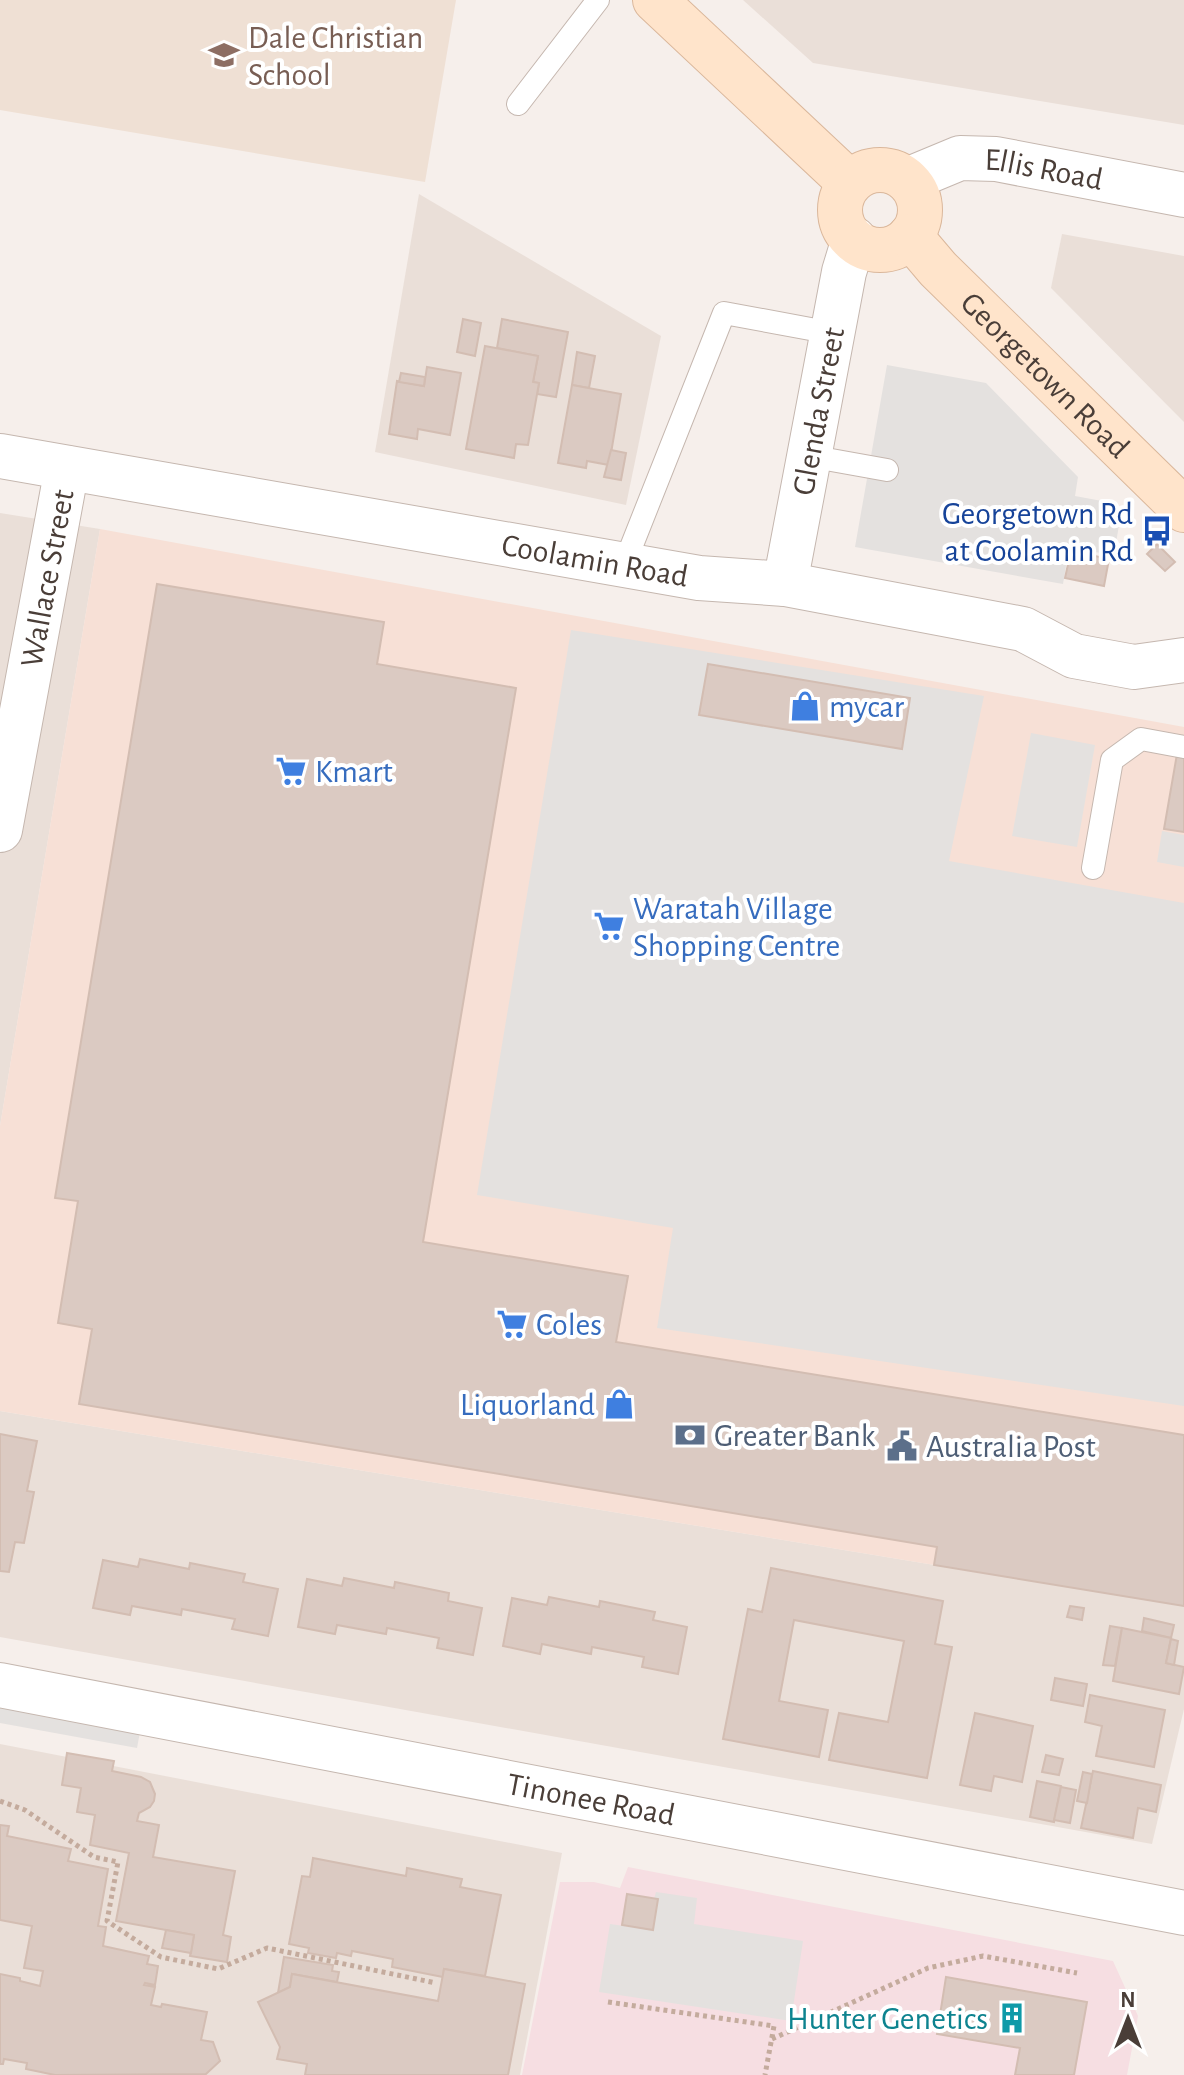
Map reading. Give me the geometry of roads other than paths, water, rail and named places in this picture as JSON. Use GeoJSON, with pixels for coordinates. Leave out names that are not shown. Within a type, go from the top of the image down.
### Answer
{"type":"FeatureCollection","features":[{"type":"Feature","properties":{"kind":"street"},"geometry":{"type":"LineString","coordinates":[[655,0],[850,183]]}},
{"type":"Feature","properties":{"kind":"street","name":"Ellis Road"},"geometry":{"type":"LineString","coordinates":[[907,180],[960,158],[996,159],[1184,195]]}},
{"type":"Feature","properties":{"kind":"street"},"geometry":{"type":"LineString","coordinates":[[874,170],[886,170],[907,180],[918,197],[920,208],[919,218],[910,236],[902,243],[882,249],[862,245],[854,239],[847,232],[841,216],[842,197],[850,183],[874,170]]}},
{"type":"Feature","properties":{"kind":"street","name":"Georgetown Road"},"geometry":{"type":"LineString","coordinates":[[910,236],[938,269],[1184,510]]}},
{"type":"Feature","properties":{"kind":"street","name":"Glenda Street"},"geometry":{"type":"LineString","coordinates":[[785,584],[844,272],[854,239]]}},
{"type":"Feature","properties":{"kind":"street","name":"Coolamin Road"},"geometry":{"type":"LineString","coordinates":[[0,456],[699,578],[785,584],[1023,629],[1074,656],[1134,667],[1184,660]]}},
{"type":"Feature","properties":{"kind":"street","name":"Wallace Street"},"geometry":{"type":"LineString","coordinates":[[0,830],[67,468]]}},
{"type":"Feature","properties":{"kind":"street","name":"Tinonee Road"},"geometry":{"type":"LineString","coordinates":[[0,1685],[1184,1913]]}},
{"type":"Feature","properties":{"kind":"lane"},"geometry":{"type":"LineString","coordinates":[[518,104],[598,0]]}},
{"type":"Feature","properties":{"kind":"lane"},"geometry":{"type":"LineString","coordinates":[[624,565],[724,313],[832,333]]}},
{"type":"Feature","properties":{"kind":"lane"},"geometry":{"type":"LineString","coordinates":[[809,456],[887,470]]}},
{"type":"Feature","properties":{"kind":"lane"},"geometry":{"type":"LineString","coordinates":[[1093,868],[1112,760],[1141,739],[1184,747]]}},
{"type":"Feature","properties":{"kind":"place","name":"Dale Christian School"},"geometry":{"type":"Point","coordinates":[224,55]}},
{"type":"Feature","properties":{"kind":"place","name":"Georgetown Rd at Coolamin Rd"},"geometry":{"type":"Point","coordinates":[1157,531]}},
{"type":"Feature","properties":{"kind":"place","name":"mycar"},"geometry":{"type":"Point","coordinates":[805,706]}},
{"type":"Feature","properties":{"kind":"place","name":"Kmart"},"geometry":{"type":"Point","coordinates":[291,771]}},
{"type":"Feature","properties":{"kind":"place","name":"Waratah Village Shopping Centre"},"geometry":{"type":"Point","coordinates":[609,926]}},
{"type":"Feature","properties":{"kind":"place","name":"Coles"},"geometry":{"type":"Point","coordinates":[512,1324]}},
{"type":"Feature","properties":{"kind":"place","name":"Liquorland"},"geometry":{"type":"Point","coordinates":[619,1404]}},
{"type":"Feature","properties":{"kind":"place","name":"Greater Bank"},"geometry":{"type":"Point","coordinates":[690,1435]}},
{"type":"Feature","properties":{"kind":"place","name":"Australia Post"},"geometry":{"type":"Point","coordinates":[902,1446]}},
{"type":"Feature","properties":{"kind":"place","name":"Hunter Genetics"},"geometry":{"type":"Point","coordinates":[1012,2018]}}]}
